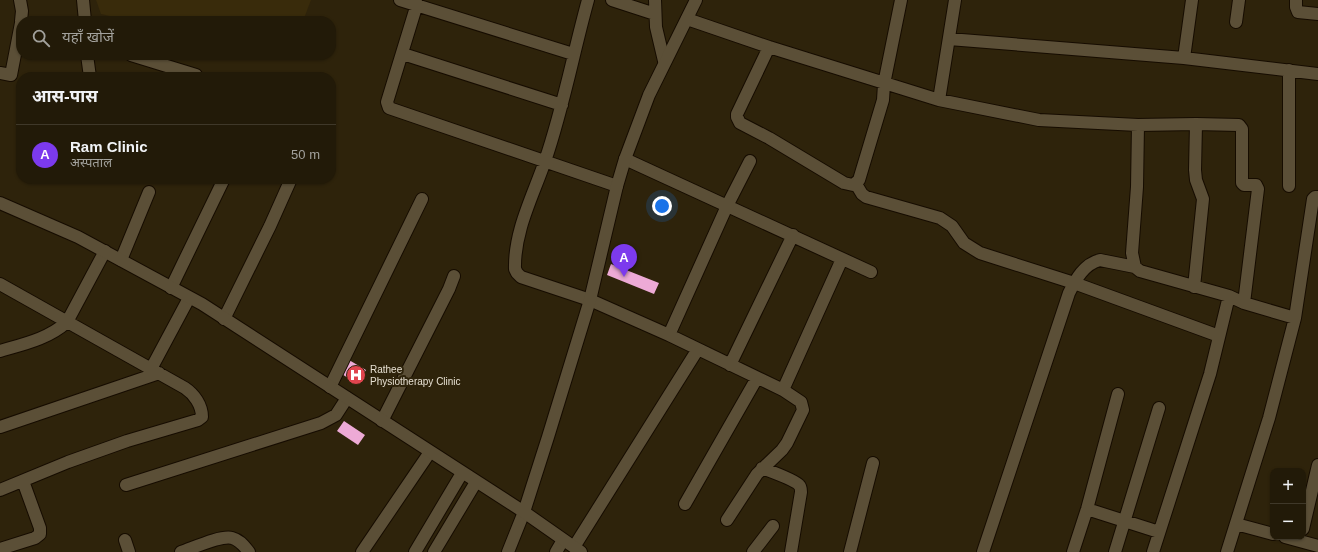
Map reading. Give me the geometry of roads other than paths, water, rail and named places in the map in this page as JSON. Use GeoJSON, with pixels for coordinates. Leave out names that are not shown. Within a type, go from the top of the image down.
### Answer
{"type":"FeatureCollection","features":[{"type":"Feature","properties":{"kind":"street"},"geometry":{"type":"LineString","coordinates":[[20,0],[22,16]]}},
{"type":"Feature","properties":{"kind":"street"},"geometry":{"type":"LineString","coordinates":[[83,0],[85,16]]}},
{"type":"Feature","properties":{"kind":"street"},"geometry":{"type":"LineString","coordinates":[[400,0],[417,4],[574,54]]}},
{"type":"Feature","properties":{"kind":"street"},"geometry":{"type":"LineString","coordinates":[[588,0],[562,105],[545,162],[524,218],[519,238],[515,269],[521,277],[590,300],[669,335],[783,390],[799,400],[802,404],[803,410],[784,447],[756,474],[727,520]]}},
{"type":"Feature","properties":{"kind":"street"},"geometry":{"type":"LineString","coordinates":[[612,0],[655,14]]}},
{"type":"Feature","properties":{"kind":"street"},"geometry":{"type":"LineString","coordinates":[[655,0],[658,38],[664,61]]}},
{"type":"Feature","properties":{"kind":"street"},"geometry":{"type":"LineString","coordinates":[[508,552],[524,512],[590,300],[617,186],[625,159],[648,95],[696,0]]}},
{"type":"Feature","properties":{"kind":"street"},"geometry":{"type":"LineString","coordinates":[[769,47],[737,114],[738,120],[740,123],[769,138],[844,184],[850,186],[856,184],[859,180],[878,117],[901,0]]}},
{"type":"Feature","properties":{"kind":"street"},"geometry":{"type":"LineString","coordinates":[[939,100],[955,0]]}},
{"type":"Feature","properties":{"kind":"street"},"geometry":{"type":"LineString","coordinates":[[1184,58],[1192,0]]}},
{"type":"Feature","properties":{"kind":"street"},"geometry":{"type":"LineString","coordinates":[[1236,22],[1239,0]]}},
{"type":"Feature","properties":{"kind":"street"},"geometry":{"type":"LineString","coordinates":[[1296,0],[1298,12],[1318,14]]}},
{"type":"Feature","properties":{"kind":"street"},"geometry":{"type":"LineString","coordinates":[[417,4],[387,102],[389,108],[617,186]]}},
{"type":"Feature","properties":{"kind":"street"},"geometry":{"type":"LineString","coordinates":[[687,19],[884,84],[939,100],[1039,120],[1138,125],[1234,124],[1241,127],[1242,183],[1254,184],[1258,186],[1244,303]]}},
{"type":"Feature","properties":{"kind":"street"},"geometry":{"type":"LineString","coordinates":[[949,39],[1184,58],[1318,74]]}},
{"type":"Feature","properties":{"kind":"street"},"geometry":{"type":"LineString","coordinates":[[11,75],[16,48]]}},
{"type":"Feature","properties":{"kind":"street"},"geometry":{"type":"LineString","coordinates":[[402,54],[562,105]]}},
{"type":"Feature","properties":{"kind":"street"},"geometry":{"type":"LineString","coordinates":[[88,60],[89,72]]}},
{"type":"Feature","properties":{"kind":"street"},"geometry":{"type":"LineString","coordinates":[[146,60],[186,72]]}},
{"type":"Feature","properties":{"kind":"street"},"geometry":{"type":"LineString","coordinates":[[1289,70],[1289,186]]}},
{"type":"Feature","properties":{"kind":"street"},"geometry":{"type":"LineString","coordinates":[[1194,287],[1202,199],[1196,180],[1195,170],[1196,124]]}},
{"type":"Feature","properties":{"kind":"street"},"geometry":{"type":"LineString","coordinates":[[1135,267],[1132,253],[1137,186],[1138,125]]}},
{"type":"Feature","properties":{"kind":"street"},"geometry":{"type":"LineString","coordinates":[[625,159],[793,235],[870,272]]}},
{"type":"Feature","properties":{"kind":"street"},"geometry":{"type":"LineString","coordinates":[[669,335],[727,206],[750,161]]}},
{"type":"Feature","properties":{"kind":"street"},"geometry":{"type":"LineString","coordinates":[[171,288],[222,184]]}},
{"type":"Feature","properties":{"kind":"street"},"geometry":{"type":"LineString","coordinates":[[224,319],[270,226],[289,184]]}},
{"type":"Feature","properties":{"kind":"street"},"geometry":{"type":"LineString","coordinates":[[856,184],[862,194],[866,197],[940,218],[952,226],[964,243],[980,253],[1074,282],[1219,336]]}},
{"type":"Feature","properties":{"kind":"street"},"geometry":{"type":"LineString","coordinates":[[121,260],[149,192]]}},
{"type":"Feature","properties":{"kind":"street"},"geometry":{"type":"LineString","coordinates":[[1227,552],[1269,418],[1295,318],[1313,200],[1315,197],[1318,197]]}},
{"type":"Feature","properties":{"kind":"street"},"geometry":{"type":"LineString","coordinates":[[330,387],[422,199]]}},
{"type":"Feature","properties":{"kind":"street"},"geometry":{"type":"LineString","coordinates":[[0,203],[78,237],[224,319],[524,512],[578,550],[698,349]]}},
{"type":"Feature","properties":{"kind":"street"},"geometry":{"type":"LineString","coordinates":[[730,365],[793,235]]}},
{"type":"Feature","properties":{"kind":"street"},"geometry":{"type":"LineString","coordinates":[[0,351],[44,337],[58,330],[67,322],[106,252]]}},
{"type":"Feature","properties":{"kind":"street"},"geometry":{"type":"LineString","coordinates":[[783,390],[842,259]]}},
{"type":"Feature","properties":{"kind":"street"},"geometry":{"type":"LineString","coordinates":[[983,552],[1063,312],[1074,282],[1087,267],[1100,260],[1135,267],[1140,271],[1229,296],[1244,303],[1295,318]]}},
{"type":"Feature","properties":{"kind":"street"},"geometry":{"type":"LineString","coordinates":[[382,421],[449,289],[454,276]]}},
{"type":"Feature","properties":{"kind":"street"},"geometry":{"type":"LineString","coordinates":[[0,284],[192,393],[202,414],[202,417],[198,420],[127,441],[68,462],[0,490]]}},
{"type":"Feature","properties":{"kind":"street"},"geometry":{"type":"LineString","coordinates":[[1153,552],[1158,532],[1195,424],[1210,374],[1229,296]]}},
{"type":"Feature","properties":{"kind":"street"},"geometry":{"type":"LineString","coordinates":[[0,427],[155,371],[189,298]]}},
{"type":"Feature","properties":{"kind":"street"},"geometry":{"type":"LineString","coordinates":[[685,504],[757,378]]}},
{"type":"Feature","properties":{"kind":"street"},"geometry":{"type":"LineString","coordinates":[[1073,552],[1087,509],[1118,394]]}},
{"type":"Feature","properties":{"kind":"street"},"geometry":{"type":"LineString","coordinates":[[126,485],[321,423],[336,416],[347,398]]}},
{"type":"Feature","properties":{"kind":"street"},"geometry":{"type":"LineString","coordinates":[[1114,552],[1125,521],[1159,408]]}},
{"type":"Feature","properties":{"kind":"street"},"geometry":{"type":"LineString","coordinates":[[362,552],[430,452]]}},
{"type":"Feature","properties":{"kind":"street"},"geometry":{"type":"LineString","coordinates":[[850,552],[873,463]]}},
{"type":"Feature","properties":{"kind":"street"},"geometry":{"type":"LineString","coordinates":[[1306,516],[1318,465]]}},
{"type":"Feature","properties":{"kind":"street"},"geometry":{"type":"LineString","coordinates":[[762,468],[794,481],[801,488],[791,552]]}},
{"type":"Feature","properties":{"kind":"street"},"geometry":{"type":"LineString","coordinates":[[415,552],[462,473]]}},
{"type":"Feature","properties":{"kind":"street"},"geometry":{"type":"LineString","coordinates":[[0,549],[35,538],[40,534],[40,528],[24,481]]}},
{"type":"Feature","properties":{"kind":"street"},"geometry":{"type":"LineString","coordinates":[[434,552],[476,482]]}},
{"type":"Feature","properties":{"kind":"street"},"geometry":{"type":"LineString","coordinates":[[1087,509],[1158,532]]}},
{"type":"Feature","properties":{"kind":"street"},"geometry":{"type":"LineString","coordinates":[[1236,524],[1270,533]]}},
{"type":"Feature","properties":{"kind":"street"},"geometry":{"type":"LineString","coordinates":[[753,552],[773,526]]}},
{"type":"Feature","properties":{"kind":"street"},"geometry":{"type":"LineString","coordinates":[[181,552],[220,539],[231,537],[240,542],[249,552]]}},
{"type":"Feature","properties":{"kind":"street"},"geometry":{"type":"LineString","coordinates":[[556,552],[563,540]]}},
{"type":"Feature","properties":{"kind":"street"},"geometry":{"type":"LineString","coordinates":[[1303,540],[1314,547]]}},
{"type":"Feature","properties":{"kind":"place","name":"Ram Clinic"},"geometry":{"type":"Point","coordinates":[624,277]}},
{"type":"Feature","properties":{"kind":"place","name":"Rathee Physiotherapy Clinic"},"geometry":{"type":"Point","coordinates":[356,375]}}]}
